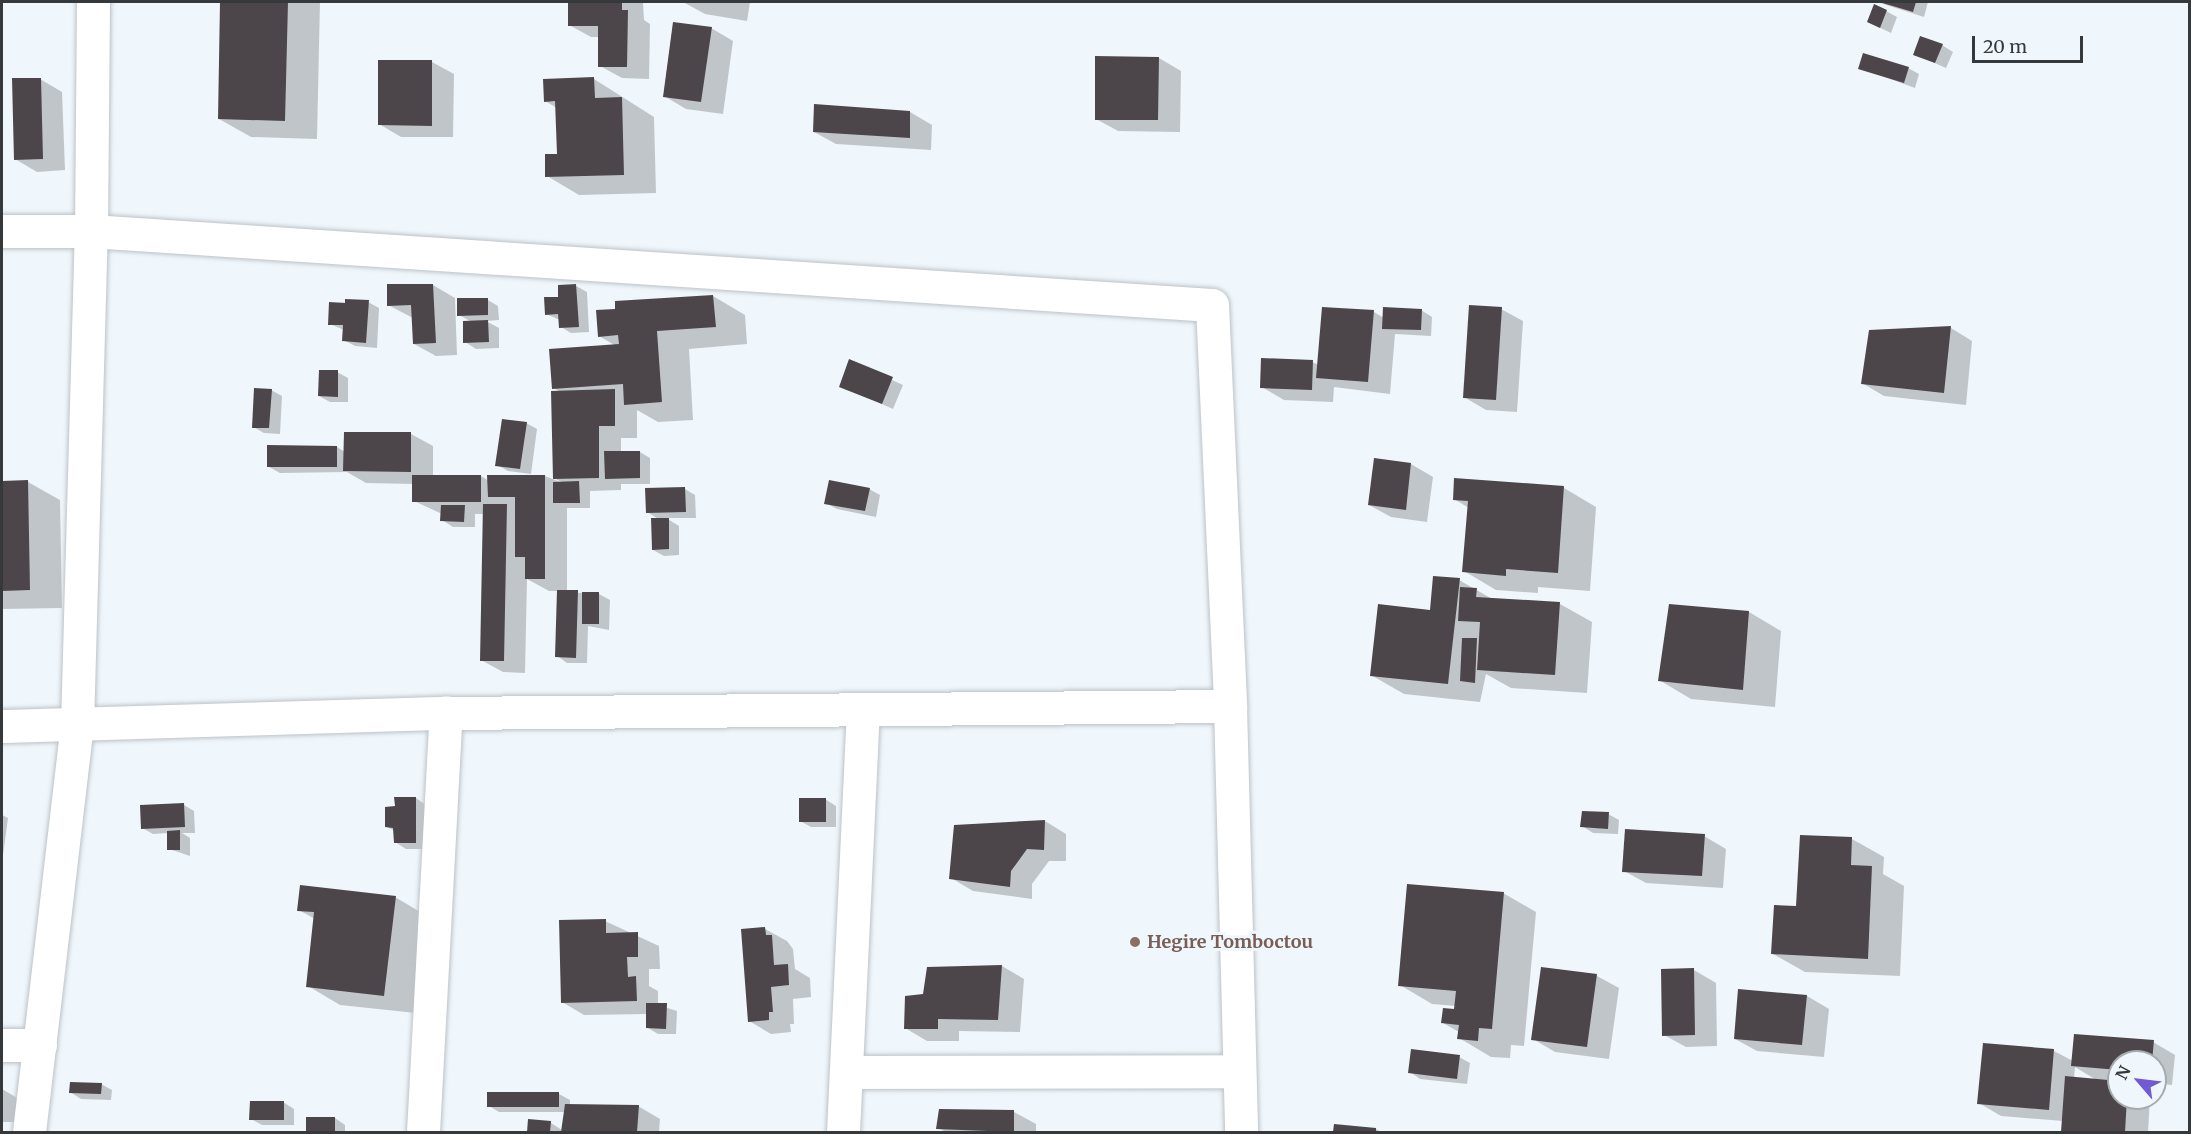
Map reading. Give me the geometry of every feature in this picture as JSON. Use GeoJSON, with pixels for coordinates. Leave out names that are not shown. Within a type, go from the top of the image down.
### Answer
{"type":"FeatureCollection","features":[{"type":"Feature","properties":{"kind":"street"},"geometry":{"type":"LineString","coordinates":[[29,1132],[77,726],[91,231],[93,2]]}},
{"type":"Feature","properties":{"kind":"street"},"geometry":{"type":"LineString","coordinates":[[2,231],[91,231],[1212,305],[1230,706],[1241,1132]]}},
{"type":"Feature","properties":{"kind":"street"},"geometry":{"type":"LineString","coordinates":[[2,726],[77,726],[446,713],[1230,706]]}},
{"type":"Feature","properties":{"kind":"street"},"geometry":{"type":"LineString","coordinates":[[843,1132],[863,710]]}},
{"type":"Feature","properties":{"kind":"street"},"geometry":{"type":"LineString","coordinates":[[423,1132],[446,713]]}},
{"type":"Feature","properties":{"kind":"street"},"geometry":{"type":"LineString","coordinates":[[2,1045],[40,1045]]}},
{"type":"Feature","properties":{"kind":"street"},"geometry":{"type":"LineString","coordinates":[[846,1072],[1239,1071]]}},
{"type":"Feature","properties":{"kind":"building"},"geometry":{"type":"Polygon","coordinates":[[[220,2],[288,2],[285,121],[218,119],[220,2]]]}},
{"type":"Feature","properties":{"kind":"building"},"geometry":{"type":"Polygon","coordinates":[[[568,2],[622,2],[622,10],[628,10],[627,67],[598,67],[598,26],[568,26],[568,2]]]}},
{"type":"Feature","properties":{"kind":"building"},"geometry":{"type":"Polygon","coordinates":[[[1879,2],[1916,2],[1913,12],[1879,2]]]}},
{"type":"Feature","properties":{"kind":"building"},"geometry":{"type":"Polygon","coordinates":[[[1874,4],[1887,10],[1880,28],[1867,22],[1874,4]]]}},
{"type":"Feature","properties":{"kind":"building"},"geometry":{"type":"Polygon","coordinates":[[[673,22],[712,27],[701,102],[663,97],[673,22]]]}},
{"type":"Feature","properties":{"kind":"building"},"geometry":{"type":"Polygon","coordinates":[[[1920,36],[1943,44],[1935,63],[1913,55],[1920,36]]]}},
{"type":"Feature","properties":{"kind":"building"},"geometry":{"type":"Polygon","coordinates":[[[1863,53],[1909,67],[1904,83],[1858,69],[1863,53]]]}},
{"type":"Feature","properties":{"kind":"building"},"geometry":{"type":"Polygon","coordinates":[[[1095,56],[1159,57],[1158,120],[1095,120],[1095,56]]]}},
{"type":"Feature","properties":{"kind":"building"},"geometry":{"type":"Polygon","coordinates":[[[378,60],[432,60],[432,126],[378,125],[378,60]]]}},
{"type":"Feature","properties":{"kind":"building"},"geometry":{"type":"Polygon","coordinates":[[[594,77],[595,98],[622,97],[624,175],[545,177],[545,154],[557,154],[555,101],[544,102],[543,79],[594,77]]]}},
{"type":"Feature","properties":{"kind":"building"},"geometry":{"type":"Polygon","coordinates":[[[12,78],[41,78],[43,159],[14,160],[12,78]]]}},
{"type":"Feature","properties":{"kind":"building"},"geometry":{"type":"Polygon","coordinates":[[[814,104],[910,111],[910,138],[813,132],[814,104]]]}},
{"type":"Feature","properties":{"kind":"building"},"geometry":{"type":"Polygon","coordinates":[[[387,284],[433,284],[436,343],[413,344],[411,305],[387,306],[387,284]]]}},
{"type":"Feature","properties":{"kind":"building"},"geometry":{"type":"Polygon","coordinates":[[[576,284],[579,327],[559,328],[558,314],[545,315],[544,297],[558,297],[558,285],[576,284]]]}},
{"type":"Feature","properties":{"kind":"building"},"geometry":{"type":"Polygon","coordinates":[[[713,295],[716,327],[657,331],[662,402],[624,405],[623,384],[552,389],[549,349],[619,344],[618,335],[598,337],[596,310],[615,309],[615,301],[713,295]]]}},
{"type":"Feature","properties":{"kind":"building"},"geometry":{"type":"Polygon","coordinates":[[[457,298],[488,298],[488,315],[457,316],[457,298]]]}},
{"type":"Feature","properties":{"kind":"building"},"geometry":{"type":"Polygon","coordinates":[[[345,299],[369,300],[366,343],[342,341],[343,325],[328,325],[329,302],[345,303],[345,299]]]}},
{"type":"Feature","properties":{"kind":"building"},"geometry":{"type":"Polygon","coordinates":[[[1469,305],[1502,307],[1496,400],[1463,398],[1469,305]]]}},
{"type":"Feature","properties":{"kind":"building"},"geometry":{"type":"Polygon","coordinates":[[[1322,307],[1374,310],[1368,382],[1316,378],[1322,307]]]}},
{"type":"Feature","properties":{"kind":"building"},"geometry":{"type":"Polygon","coordinates":[[[1383,307],[1422,309],[1421,330],[1382,329],[1383,307]]]}},
{"type":"Feature","properties":{"kind":"building"},"geometry":{"type":"Polygon","coordinates":[[[488,320],[489,342],[463,343],[463,321],[488,320]]]}},
{"type":"Feature","properties":{"kind":"building"},"geometry":{"type":"Polygon","coordinates":[[[1951,326],[1944,393],[1861,384],[1869,330],[1951,326]]]}},
{"type":"Feature","properties":{"kind":"building"},"geometry":{"type":"Polygon","coordinates":[[[1261,358],[1313,360],[1312,390],[1260,388],[1261,358]]]}},
{"type":"Feature","properties":{"kind":"building"},"geometry":{"type":"Polygon","coordinates":[[[849,359],[893,377],[882,404],[839,387],[849,359]]]}},
{"type":"Feature","properties":{"kind":"building"},"geometry":{"type":"Polygon","coordinates":[[[319,370],[338,370],[338,397],[318,396],[319,370]]]}},
{"type":"Feature","properties":{"kind":"building"},"geometry":{"type":"Polygon","coordinates":[[[254,388],[272,389],[269,428],[252,428],[254,388]]]}},
{"type":"Feature","properties":{"kind":"building"},"geometry":{"type":"Polygon","coordinates":[[[615,389],[615,426],[599,426],[599,478],[553,479],[551,391],[615,389]]]}},
{"type":"Feature","properties":{"kind":"building"},"geometry":{"type":"Polygon","coordinates":[[[502,419],[527,422],[520,469],[495,466],[502,419]]]}},
{"type":"Feature","properties":{"kind":"building"},"geometry":{"type":"Polygon","coordinates":[[[344,432],[411,432],[411,472],[343,471],[344,432]]]}},
{"type":"Feature","properties":{"kind":"building"},"geometry":{"type":"Polygon","coordinates":[[[267,445],[337,446],[337,467],[267,467],[267,445]]]}},
{"type":"Feature","properties":{"kind":"building"},"geometry":{"type":"Polygon","coordinates":[[[604,451],[640,451],[640,478],[605,479],[604,451]]]}},
{"type":"Feature","properties":{"kind":"building"},"geometry":{"type":"Polygon","coordinates":[[[1374,458],[1411,463],[1406,510],[1368,505],[1374,458]]]}},
{"type":"Feature","properties":{"kind":"building"},"geometry":{"type":"Polygon","coordinates":[[[412,475],[481,475],[481,502],[412,502],[412,475]]]}},
{"type":"Feature","properties":{"kind":"building"},"geometry":{"type":"Polygon","coordinates":[[[487,475],[545,475],[545,579],[525,579],[525,557],[515,557],[515,497],[488,497],[487,475]]]}},
{"type":"Feature","properties":{"kind":"building"},"geometry":{"type":"Polygon","coordinates":[[[1454,478],[1564,486],[1558,573],[1506,569],[1506,576],[1462,572],[1468,501],[1453,500],[1454,478]]]}},
{"type":"Feature","properties":{"kind":"building"},"geometry":{"type":"Polygon","coordinates":[[[28,480],[30,590],[2,591],[2,481],[28,480]]]}},
{"type":"Feature","properties":{"kind":"building"},"geometry":{"type":"Polygon","coordinates":[[[829,480],[870,488],[865,511],[824,504],[829,480]]]}},
{"type":"Feature","properties":{"kind":"building"},"geometry":{"type":"Polygon","coordinates":[[[579,481],[580,503],[553,503],[553,482],[579,481]]]}},
{"type":"Feature","properties":{"kind":"building"},"geometry":{"type":"Polygon","coordinates":[[[685,487],[686,512],[646,513],[645,488],[685,487]]]}},
{"type":"Feature","properties":{"kind":"building"},"geometry":{"type":"Polygon","coordinates":[[[483,504],[507,504],[504,661],[480,661],[483,504]]]}},
{"type":"Feature","properties":{"kind":"building"},"geometry":{"type":"Polygon","coordinates":[[[441,505],[465,505],[464,522],[440,521],[441,505]]]}},
{"type":"Feature","properties":{"kind":"building"},"geometry":{"type":"Polygon","coordinates":[[[651,518],[669,518],[669,549],[652,550],[651,518]]]}},
{"type":"Feature","properties":{"kind":"building"},"geometry":{"type":"Polygon","coordinates":[[[1433,576],[1460,578],[1448,684],[1370,676],[1378,604],[1430,610],[1433,576]]]}},
{"type":"Feature","properties":{"kind":"building"},"geometry":{"type":"Polygon","coordinates":[[[1460,587],[1477,588],[1476,597],[1560,602],[1555,675],[1477,670],[1480,622],[1458,621],[1460,587]]]}},
{"type":"Feature","properties":{"kind":"building"},"geometry":{"type":"Polygon","coordinates":[[[557,590],[578,590],[576,658],[555,657],[557,590]]]}},
{"type":"Feature","properties":{"kind":"building"},"geometry":{"type":"Polygon","coordinates":[[[582,592],[599,592],[599,624],[582,624],[582,592]]]}},
{"type":"Feature","properties":{"kind":"building"},"geometry":{"type":"Polygon","coordinates":[[[1669,604],[1749,611],[1743,690],[1658,681],[1669,604]]]}},
{"type":"Feature","properties":{"kind":"building"},"geometry":{"type":"Polygon","coordinates":[[[1462,638],[1477,638],[1475,683],[1460,681],[1462,638]]]}},
{"type":"Feature","properties":{"kind":"building"},"geometry":{"type":"Polygon","coordinates":[[[394,797],[416,797],[416,843],[394,843],[393,828],[385,827],[385,807],[395,806],[394,797]]]}},
{"type":"Feature","properties":{"kind":"building"},"geometry":{"type":"Polygon","coordinates":[[[799,798],[826,798],[826,822],[799,822],[799,798]]]}},
{"type":"Feature","properties":{"kind":"building"},"geometry":{"type":"Polygon","coordinates":[[[184,803],[185,827],[141,829],[140,805],[184,803]]]}},
{"type":"Feature","properties":{"kind":"building"},"geometry":{"type":"Polygon","coordinates":[[[1582,811],[1609,812],[1608,829],[1580,827],[1582,811]]]}},
{"type":"Feature","properties":{"kind":"building"},"geometry":{"type":"Polygon","coordinates":[[[1045,820],[1044,850],[1027,849],[1011,871],[1010,887],[949,879],[954,825],[1045,820]]]}},
{"type":"Feature","properties":{"kind":"building"},"geometry":{"type":"Polygon","coordinates":[[[1625,829],[1705,834],[1702,876],[1622,872],[1625,829]]]}},
{"type":"Feature","properties":{"kind":"building"},"geometry":{"type":"Polygon","coordinates":[[[180,830],[180,850],[167,850],[167,831],[180,830]]]}},
{"type":"Feature","properties":{"kind":"building"},"geometry":{"type":"Polygon","coordinates":[[[1800,835],[1852,837],[1851,865],[1872,866],[1868,959],[1771,954],[1774,905],[1796,906],[1800,835]]]}},
{"type":"Feature","properties":{"kind":"building"},"geometry":{"type":"Polygon","coordinates":[[[1407,884],[1504,892],[1492,1029],[1479,1028],[1478,1041],[1457,1039],[1459,1025],[1441,1023],[1443,1008],[1454,1009],[1456,991],[1398,986],[1407,884]]]}},
{"type":"Feature","properties":{"kind":"building"},"geometry":{"type":"Polygon","coordinates":[[[300,885],[396,896],[384,996],[306,987],[314,912],[297,911],[300,885]]]}},
{"type":"Feature","properties":{"kind":"building"},"geometry":{"type":"Polygon","coordinates":[[[606,919],[606,933],[638,932],[638,957],[627,957],[628,977],[636,976],[637,1001],[561,1003],[559,920],[606,919]]]}},
{"type":"Feature","properties":{"kind":"building"},"geometry":{"type":"Polygon","coordinates":[[[765,927],[766,935],[772,935],[774,965],[788,964],[789,985],[771,987],[773,1012],[769,1012],[769,1020],[748,1022],[741,929],[765,927]]]}},
{"type":"Feature","properties":{"kind":"building"},"geometry":{"type":"Polygon","coordinates":[[[1002,965],[998,1020],[938,1019],[938,1029],[904,1029],[905,996],[923,994],[927,967],[1002,965]]]}},
{"type":"Feature","properties":{"kind":"building"},"geometry":{"type":"Polygon","coordinates":[[[1541,967],[1597,974],[1587,1047],[1531,1040],[1541,967]]]}},
{"type":"Feature","properties":{"kind":"building"},"geometry":{"type":"Polygon","coordinates":[[[1694,968],[1695,1035],[1662,1036],[1661,969],[1694,968]]]}},
{"type":"Feature","properties":{"kind":"building"},"geometry":{"type":"Polygon","coordinates":[[[1738,989],[1807,995],[1802,1045],[1734,1039],[1738,989]]]}},
{"type":"Feature","properties":{"kind":"building"},"geometry":{"type":"Polygon","coordinates":[[[646,1003],[667,1003],[666,1029],[646,1028],[646,1003]]]}},
{"type":"Feature","properties":{"kind":"building"},"geometry":{"type":"Polygon","coordinates":[[[2074,1034],[2154,1040],[2153,1050],[2107,1050],[2107,1069],[2071,1066],[2074,1034]]]}},
{"type":"Feature","properties":{"kind":"building"},"geometry":{"type":"Polygon","coordinates":[[[1983,1043],[2054,1049],[2049,1110],[1977,1104],[1983,1043]]]}},
{"type":"Feature","properties":{"kind":"building"},"geometry":{"type":"Polygon","coordinates":[[[1411,1049],[1460,1055],[1457,1079],[1408,1073],[1411,1049]]]}},
{"type":"Feature","properties":{"kind":"building"},"geometry":{"type":"Polygon","coordinates":[[[2065,1076],[2107,1080],[2107,1110],[2126,1110],[2125,1132],[2061,1132],[2065,1076]]]}},
{"type":"Feature","properties":{"kind":"building"},"geometry":{"type":"Polygon","coordinates":[[[70,1082],[102,1083],[101,1094],[69,1093],[70,1082]]]}},
{"type":"Feature","properties":{"kind":"building"},"geometry":{"type":"Polygon","coordinates":[[[487,1092],[559,1092],[559,1107],[487,1107],[487,1092]]]}},
{"type":"Feature","properties":{"kind":"building"},"geometry":{"type":"Polygon","coordinates":[[[250,1101],[284,1101],[284,1120],[249,1120],[250,1101]]]}},
{"type":"Feature","properties":{"kind":"building"},"geometry":{"type":"Polygon","coordinates":[[[565,1104],[639,1105],[637,1132],[561,1132],[565,1104]]]}},
{"type":"Feature","properties":{"kind":"building"},"geometry":{"type":"Polygon","coordinates":[[[939,1109],[1014,1110],[1014,1132],[936,1129],[939,1109]]]}},
{"type":"Feature","properties":{"kind":"building"},"geometry":{"type":"Polygon","coordinates":[[[306,1117],[335,1117],[335,1132],[306,1132],[306,1117]]]}},
{"type":"Feature","properties":{"kind":"building"},"geometry":{"type":"Polygon","coordinates":[[[528,1119],[551,1121],[550,1132],[527,1132],[528,1119]]]}},
{"type":"Feature","properties":{"kind":"building"},"geometry":{"type":"Polygon","coordinates":[[[1334,1124],[1376,1128],[1376,1132],[1333,1132],[1334,1124]]]}},
{"type":"Feature","properties":{"kind":"place","name":"Hegire Tomboctou"},"geometry":{"type":"Point","coordinates":[1135,942]}}]}
